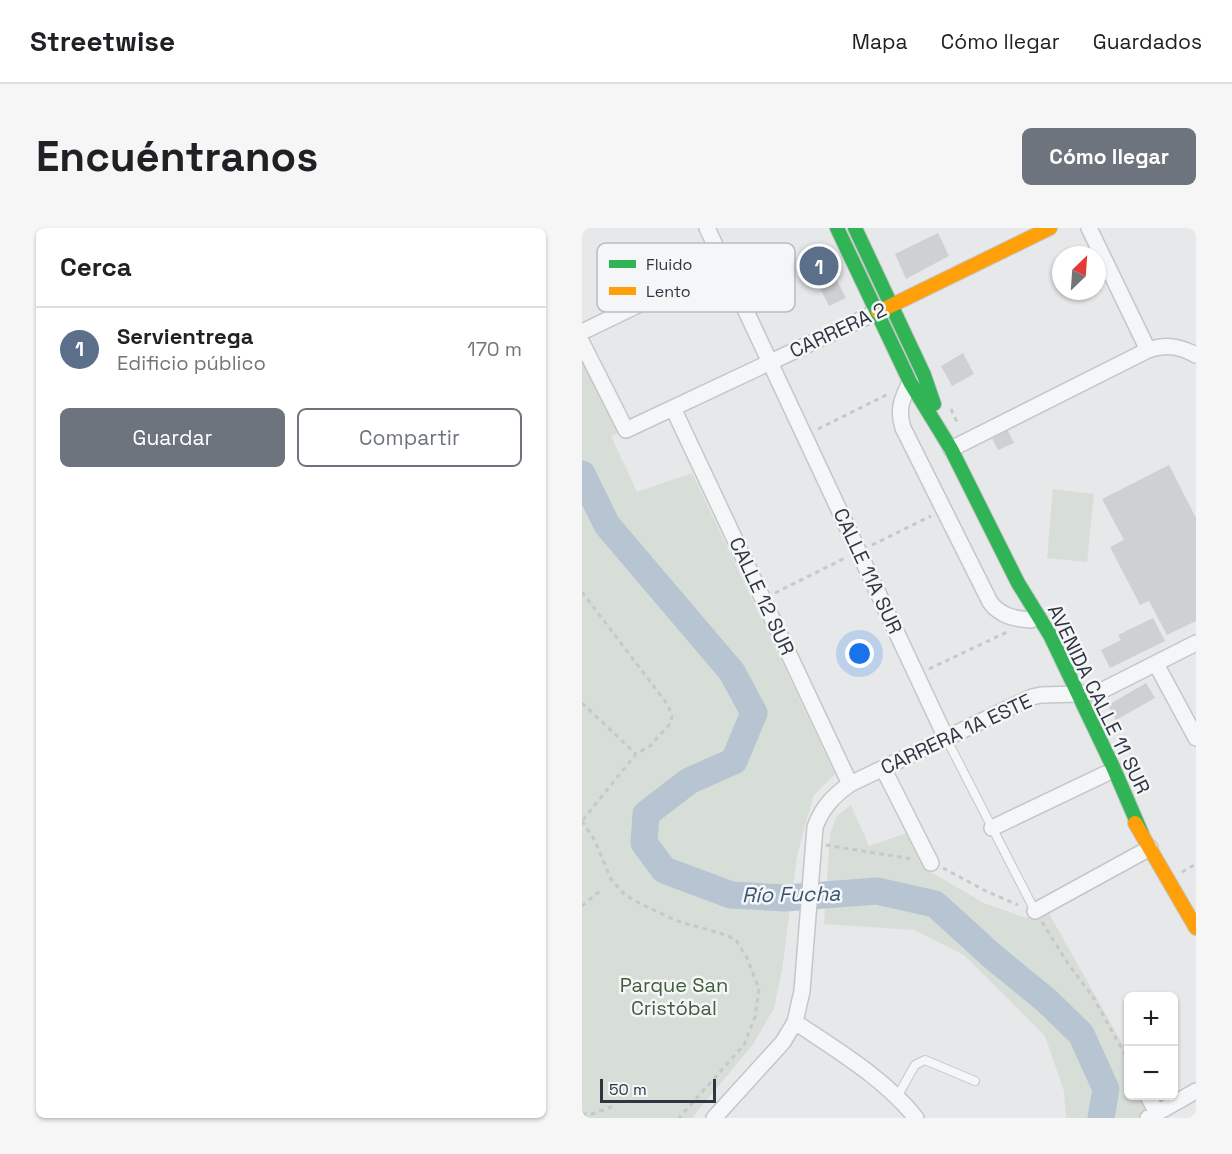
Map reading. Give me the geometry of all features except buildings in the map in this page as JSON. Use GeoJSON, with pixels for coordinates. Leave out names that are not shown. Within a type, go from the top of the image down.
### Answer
{"type":"FeatureCollection","features":[{"type":"Feature","properties":{"kind":"main road","name":"AVENIDA CALLE 11 SUR"},"geometry":{"type":"LineString","coordinates":[[837,228],[910,382],[951,449],[1018,583],[1050,635],[1071,694],[1105,774],[1150,848],[1189,904],[1196,928]]}},
{"type":"Feature","properties":{"kind":"main road","name":"AVENIDA CALLE 11 SUR"},"geometry":{"type":"LineString","coordinates":[[855,228],[924,375],[951,449]]}},
{"type":"Feature","properties":{"kind":"main road","name":"CARRERA 2"},"geometry":{"type":"LineString","coordinates":[[877,312],[1050,228]]}},
{"type":"Feature","properties":{"kind":"main road","name":"AVENIDA CALLE 11 SUR"},"geometry":{"type":"LineString","coordinates":[[1018,583],[1038,641],[1071,694],[1142,834]]}},
{"type":"Feature","properties":{"kind":"street","name":"CALLE 11A SUR"},"geometry":{"type":"LineString","coordinates":[[706,228],[713,243]]}},
{"type":"Feature","properties":{"kind":"street"},"geometry":{"type":"LineString","coordinates":[[1089,228],[1148,350]]}},
{"type":"Feature","properties":{"kind":"street"},"geometry":{"type":"LineString","coordinates":[[582,332],[623,312]]}},
{"type":"Feature","properties":{"kind":"street","name":"CALLE 11A SUR"},"geometry":{"type":"LineString","coordinates":[[746,312],[946,738]]}},
{"type":"Feature","properties":{"kind":"street","name":"CARRERA 2"},"geometry":{"type":"LineString","coordinates":[[582,343],[626,430],[877,312]]}},
{"type":"Feature","properties":{"kind":"street"},"geometry":{"type":"LineString","coordinates":[[951,449],[1148,350],[1162,346],[1190,352]]}},
{"type":"Feature","properties":{"kind":"street"},"geometry":{"type":"LineString","coordinates":[[910,382],[900,403],[903,428],[990,602],[1000,612],[1016,619],[1031,620]]}},
{"type":"Feature","properties":{"kind":"street","name":"CALLE 12 SUR"},"geometry":{"type":"LineString","coordinates":[[673,408],[850,784]]}},
{"type":"Feature","properties":{"kind":"street","name":"CARRERA 1A ESTE"},"geometry":{"type":"LineString","coordinates":[[795,1022],[802,991],[815,827],[820,813],[836,794],[850,784],[1036,696],[1101,691],[1196,643]]}},
{"type":"Feature","properties":{"kind":"street"},"geometry":{"type":"LineString","coordinates":[[1156,663],[1196,738]]}},
{"type":"Feature","properties":{"kind":"street"},"geometry":{"type":"LineString","coordinates":[[883,768],[931,863]]}},
{"type":"Feature","properties":{"kind":"street"},"geometry":{"type":"LineString","coordinates":[[992,828],[1105,774]]}},
{"type":"Feature","properties":{"kind":"street"},"geometry":{"type":"LineString","coordinates":[[1035,911],[1150,848]]}},
{"type":"Feature","properties":{"kind":"street"},"geometry":{"type":"LineString","coordinates":[[714,1118],[783,1042],[795,1022],[844,1055],[897,1097],[916,1118]]}},
{"type":"Feature","properties":{"kind":"street"},"geometry":{"type":"LineString","coordinates":[[1149,1100],[1152,1115],[1196,1091]]}},
{"type":"Feature","properties":{"kind":"lane","name":"CALLE 11A SUR"},"geometry":{"type":"LineString","coordinates":[[946,738],[1035,911]]}},
{"type":"Feature","properties":{"kind":"lane"},"geometry":{"type":"LineString","coordinates":[[897,1097],[915,1065],[925,1060],[975,1080]]}},
{"type":"Feature","properties":{"kind":"path"},"geometry":{"type":"LineString","coordinates":[[804,436],[910,382]]}},
{"type":"Feature","properties":{"kind":"path"},"geometry":{"type":"LineString","coordinates":[[582,592],[668,705],[672,717],[670,724],[650,746],[636,754],[582,821],[594,839],[611,879],[622,893],[635,902],[677,921],[726,934],[736,940],[747,958],[759,989],[755,1017],[744,1045],[679,1118]]}},
{"type":"Feature","properties":{"kind":"path"},"geometry":{"type":"LineString","coordinates":[[916,675],[1009,631]]}},
{"type":"Feature","properties":{"kind":"path"},"geometry":{"type":"LineString","coordinates":[[582,703],[636,754]]}},
{"type":"Feature","properties":{"kind":"path"},"geometry":{"type":"LineString","coordinates":[[813,843],[895,855],[931,863],[986,891],[1035,911],[1067,962],[1093,997],[1124,1053]]}},
{"type":"Feature","properties":{"kind":"path"},"geometry":{"type":"LineString","coordinates":[[582,906],[602,889]]}},
{"type":"Feature","properties":{"kind":"path"},"geometry":{"type":"LineString","coordinates":[[582,1114],[592,1114],[614,1106]]}},
{"type":"Feature","properties":{"kind":"green space","name":"Parque San Cristóbal"},"geometry":{"type":"Polygon","coordinates":[[[582,343],[626,430],[611,436],[637,492],[692,473],[835,774],[814,795],[797,856],[782,970],[774,1008],[754,1043],[692,1118],[582,1118],[582,343]]]}},
{"type":"Feature","properties":{"kind":"green space"},"geometry":{"type":"Polygon","coordinates":[[[1053,489],[1094,494],[1087,562],[1047,558],[1053,489]]]}},
{"type":"Feature","properties":{"kind":"green space"},"geometry":{"type":"Polygon","coordinates":[[[851,805],[869,846],[907,833],[927,870],[984,903],[1026,918],[1046,908],[1124,1047],[1124,1100],[1154,1100],[1158,1107],[1139,1118],[1066,1118],[1064,1091],[1045,1036],[964,955],[914,930],[824,924],[830,834],[837,816],[851,805]]]}},
{"type":"Feature","properties":{"kind":"waterway","name":"Río Fucha"},"geometry":{"type":"LineString","coordinates":[[582,474],[607,525],[732,672],[754,713],[734,761],[689,781],[646,814],[644,843],[664,870],[731,895],[785,898],[877,891],[935,904],[991,955],[1047,1001],[1081,1034],[1106,1089],[1101,1118]]}},
{"type":"Feature","properties":{"kind":"traffic: fast"},"geometry":{"type":"LineString","coordinates":[[837,228],[910,382],[951,449],[1018,583],[1050,635],[1114,769],[1142,834]]}},
{"type":"Feature","properties":{"kind":"traffic: fast"},"geometry":{"type":"LineString","coordinates":[[855,228],[924,375],[934,404]]}},
{"type":"Feature","properties":{"kind":"traffic: slow"},"geometry":{"type":"LineString","coordinates":[[878,312],[1050,228]]}},
{"type":"Feature","properties":{"kind":"traffic: slow"},"geometry":{"type":"LineString","coordinates":[[1135,823],[1196,928]]}},
{"type":"Feature","properties":{"kind":"place","name":"Servientrega"},"geometry":{"type":"Point","coordinates":[819,266]}}]}
